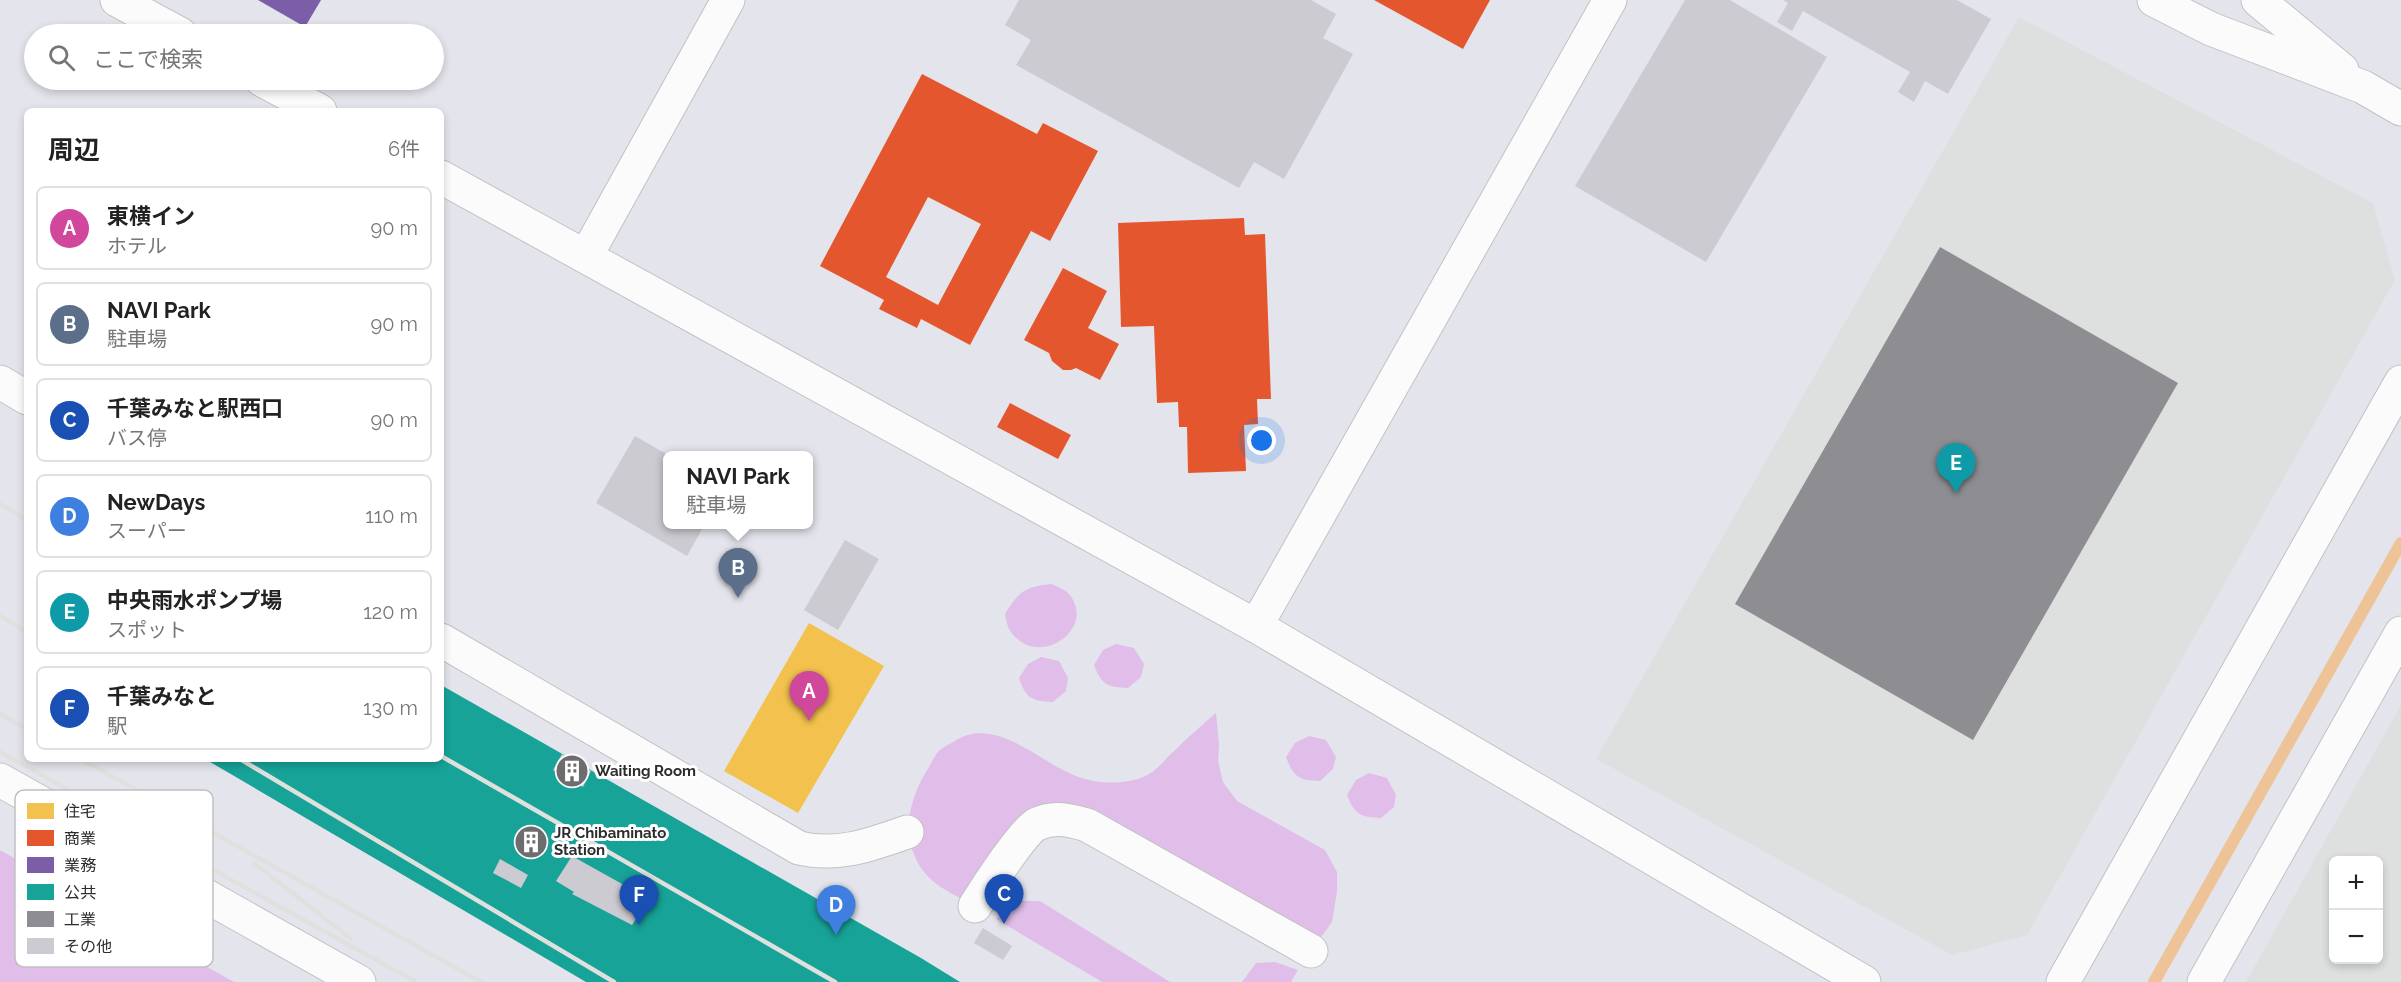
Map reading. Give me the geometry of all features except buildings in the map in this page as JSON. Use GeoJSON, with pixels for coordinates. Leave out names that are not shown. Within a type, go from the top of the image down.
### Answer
{"type":"FeatureCollection","features":[{"type":"Feature","properties":{"kind":"street"},"geometry":{"type":"LineString","coordinates":[[117,0],[161,24]]}},
{"type":"Feature","properties":{"kind":"street"},"geometry":{"type":"LineString","coordinates":[[586,256],[728,0]]}},
{"type":"Feature","properties":{"kind":"street"},"geometry":{"type":"LineString","coordinates":[[1256,626],[1610,0]]}},
{"type":"Feature","properties":{"kind":"street"},"geometry":{"type":"LineString","coordinates":[[2154,0],[2211,29],[2363,87],[2401,109]]}},
{"type":"Feature","properties":{"kind":"street"},"geometry":{"type":"LineString","coordinates":[[2258,0],[2363,87]]}},
{"type":"Feature","properties":{"kind":"street"},"geometry":{"type":"LineString","coordinates":[[281,90],[314,108]]}},
{"type":"Feature","properties":{"kind":"street"},"geometry":{"type":"LineString","coordinates":[[444,179],[1256,626],[1864,982]]}},
{"type":"Feature","properties":{"kind":"street"},"geometry":{"type":"LineString","coordinates":[[0,382],[24,396]]}},
{"type":"Feature","properties":{"kind":"street"},"geometry":{"type":"LineString","coordinates":[[2063,982],[2401,382]]}},
{"type":"Feature","properties":{"kind":"street"},"geometry":{"type":"LineString","coordinates":[[2204,982],[2401,633]]}},
{"type":"Feature","properties":{"kind":"street"},"geometry":{"type":"LineString","coordinates":[[444,642],[799,848],[819,853],[841,852],[907,832]]}},
{"type":"Feature","properties":{"kind":"street"},"geometry":{"type":"LineString","coordinates":[[0,780],[17,790]]}},
{"type":"Feature","properties":{"kind":"street"},"geometry":{"type":"LineString","coordinates":[[975,906],[1011,854],[1035,825],[1062,819],[1087,825],[1311,951]]}},
{"type":"Feature","properties":{"kind":"street"},"geometry":{"type":"LineString","coordinates":[[213,904],[341,978]]}},
{"type":"Feature","properties":{"kind":"shaded area"},"geometry":{"type":"Polygon","coordinates":[[[2019,17],[2373,203],[2395,280],[2027,935],[1952,955],[1596,759],[2019,17]]]}},
{"type":"Feature","properties":{"kind":"shaded area"},"geometry":{"type":"Polygon","coordinates":[[[1051,584],[1068,593],[1076,606],[1076,619],[1071,631],[1062,640],[1050,646],[1036,647],[1023,643],[1011,632],[1005,614],[1019,595],[1029,589],[1051,584]]]}},
{"type":"Feature","properties":{"kind":"shaded area"},"geometry":{"type":"Polygon","coordinates":[[[1116,644],[1134,648],[1144,664],[1141,677],[1128,688],[1106,684],[1094,665],[1103,650],[1116,644]]]}},
{"type":"Feature","properties":{"kind":"shaded area"},"geometry":{"type":"Polygon","coordinates":[[[1041,657],[1059,661],[1068,678],[1066,691],[1053,702],[1031,698],[1024,690],[1019,678],[1028,664],[1041,657]]]}},
{"type":"Feature","properties":{"kind":"shaded area"},"geometry":{"type":"Polygon","coordinates":[[[2401,705],[2401,982],[2246,982],[2401,705]]]}},
{"type":"Feature","properties":{"kind":"shaded area"},"geometry":{"type":"Polygon","coordinates":[[[1216,713],[1218,761],[1223,782],[1237,801],[1325,850],[1337,872],[1337,892],[1332,922],[1311,951],[1062,819],[975,906],[953,895],[921,868],[909,837],[911,808],[921,780],[936,754],[953,742],[968,735],[983,733],[998,736],[1013,741],[1075,776],[1109,783],[1122,782],[1141,778],[1153,772],[1216,713]]]}},
{"type":"Feature","properties":{"kind":"shaded area"},"geometry":{"type":"Polygon","coordinates":[[[1309,736],[1326,740],[1336,757],[1333,769],[1320,781],[1302,779],[1295,774],[1286,757],[1295,743],[1309,736]]]}},
{"type":"Feature","properties":{"kind":"shaded area"},"geometry":{"type":"Polygon","coordinates":[[[1369,773],[1387,778],[1396,795],[1394,807],[1381,818],[1359,814],[1347,795],[1356,780],[1369,773]]]}},
{"type":"Feature","properties":{"kind":"shaded area"},"geometry":{"type":"Polygon","coordinates":[[[0,850],[15,858],[15,967],[207,967],[234,982],[0,982],[0,850]]]}},
{"type":"Feature","properties":{"kind":"shaded area"},"geometry":{"type":"Polygon","coordinates":[[[1016,901],[1040,901],[1170,982],[1102,982],[996,919],[1016,901]]]}},
{"type":"Feature","properties":{"kind":"shaded area"},"geometry":{"type":"Polygon","coordinates":[[[1275,962],[1298,970],[1291,982],[1242,982],[1256,963],[1275,962]]]}},
{"type":"Feature","properties":{"kind":"waterway"},"geometry":{"type":"LineString","coordinates":[[2154,982],[2401,543]]}},
{"type":"Feature","properties":{"kind":"railway"},"geometry":{"type":"LineString","coordinates":[[0,504],[24,518]]}},
{"type":"Feature","properties":{"kind":"railway"},"geometry":{"type":"LineString","coordinates":[[0,616],[24,630]]}},
{"type":"Feature","properties":{"kind":"railway"},"geometry":{"type":"LineString","coordinates":[[0,714],[24,727]]}},
{"type":"Feature","properties":{"kind":"railway"},"geometry":{"type":"LineString","coordinates":[[0,752],[69,790]]}},
{"type":"Feature","properties":{"kind":"railway"},"geometry":{"type":"LineString","coordinates":[[444,758],[835,982]]}},
{"type":"Feature","properties":{"kind":"railway"},"geometry":{"type":"LineString","coordinates":[[86,762],[137,790]]}},
{"type":"Feature","properties":{"kind":"railway"},"geometry":{"type":"LineString","coordinates":[[245,762],[614,982]]}},
{"type":"Feature","properties":{"kind":"railway"},"geometry":{"type":"LineString","coordinates":[[213,833],[481,982]]}},
{"type":"Feature","properties":{"kind":"railway"},"geometry":{"type":"LineString","coordinates":[[254,863],[351,939]]}},
{"type":"Feature","properties":{"kind":"railway"},"geometry":{"type":"LineString","coordinates":[[213,870],[416,982]]}},
{"type":"Feature","properties":{"kind":"place","name":"中央雨水ポンプ場"},"geometry":{"type":"Point","coordinates":[1956,493]}},
{"type":"Feature","properties":{"kind":"place","name":"NAVI Park"},"geometry":{"type":"Point","coordinates":[738,598]}},
{"type":"Feature","properties":{"kind":"place","name":"東横イン"},"geometry":{"type":"Point","coordinates":[809,721]}},
{"type":"Feature","properties":{"kind":"place","name":"Waiting Room"},"geometry":{"type":"Point","coordinates":[572,771]}},
{"type":"Feature","properties":{"kind":"place","name":"JR Chibaminato Station"},"geometry":{"type":"Point","coordinates":[531,842]}},
{"type":"Feature","properties":{"kind":"place","name":"千葉みなと駅西口"},"geometry":{"type":"Point","coordinates":[1004,924]}},
{"type":"Feature","properties":{"kind":"place","name":"千葉みなと"},"geometry":{"type":"Point","coordinates":[639,925]}},
{"type":"Feature","properties":{"kind":"place","name":"NewDays"},"geometry":{"type":"Point","coordinates":[836,935]}}]}
